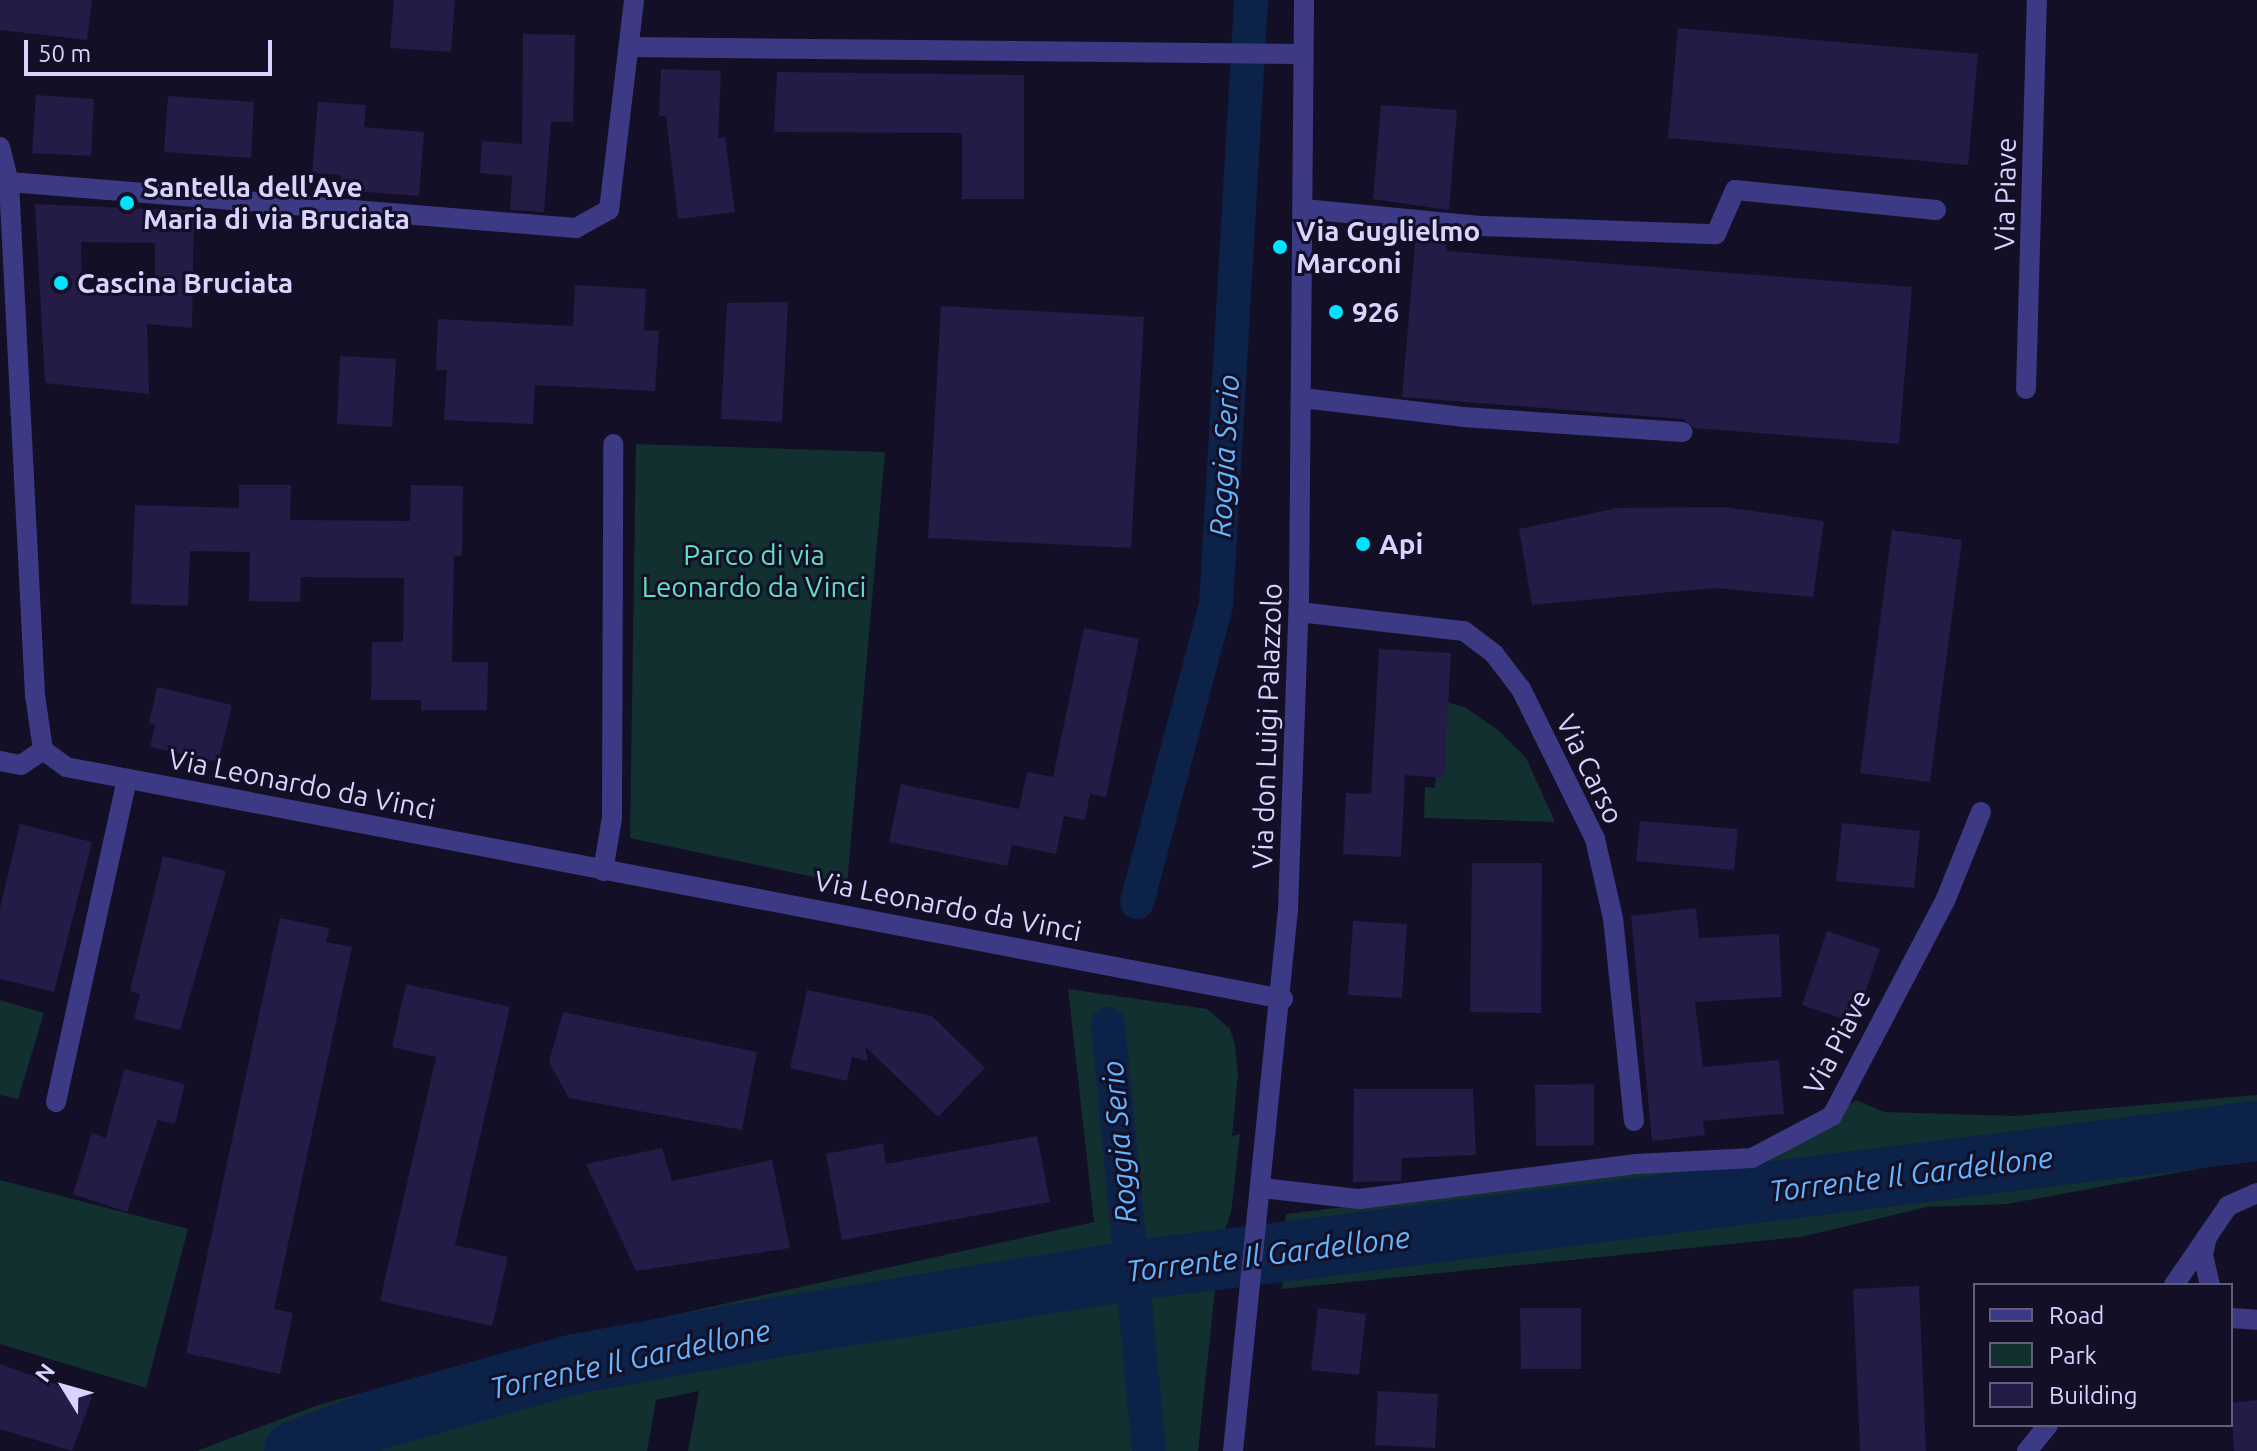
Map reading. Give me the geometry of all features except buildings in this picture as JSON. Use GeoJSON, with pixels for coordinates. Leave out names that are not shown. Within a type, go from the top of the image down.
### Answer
{"type":"FeatureCollection","features":[{"type":"Feature","properties":{"kind":"street"},"geometry":{"type":"LineString","coordinates":[[9,182],[576,228],[609,210],[634,0]]}},
{"type":"Feature","properties":{"kind":"street","name":"Via don Luigi Palazzolo"},"geometry":{"type":"LineString","coordinates":[[1233,1451],[1283,999],[1299,612],[1304,0]]}},
{"type":"Feature","properties":{"kind":"street","name":"Via Piave"},"geometry":{"type":"LineString","coordinates":[[2026,389],[2037,0]]}},
{"type":"Feature","properties":{"kind":"street"},"geometry":{"type":"LineString","coordinates":[[629,47],[1303,54]]}},
{"type":"Feature","properties":{"kind":"street"},"geometry":{"type":"LineString","coordinates":[[0,761],[21,765],[43,750],[35,695],[7,299],[9,182],[2,156]]}},
{"type":"Feature","properties":{"kind":"street"},"geometry":{"type":"LineString","coordinates":[[1304,209],[1482,226],[1716,234],[1735,190],[1936,210]]}},
{"type":"Feature","properties":{"kind":"street"},"geometry":{"type":"LineString","coordinates":[[1302,398],[1463,417],[1682,432]]}},
{"type":"Feature","properties":{"kind":"street"},"geometry":{"type":"LineString","coordinates":[[603,871],[612,818],[613,444]]}},
{"type":"Feature","properties":{"kind":"street","name":"Via Carso"},"geometry":{"type":"LineString","coordinates":[[1299,612],[1464,631],[1494,654],[1521,689],[1595,839],[1613,918],[1634,1121]]}},
{"type":"Feature","properties":{"kind":"street","name":"Via Leonardo da Vinci"},"geometry":{"type":"LineString","coordinates":[[43,750],[66,767],[127,780],[1283,999]]}},
{"type":"Feature","properties":{"kind":"street"},"geometry":{"type":"LineString","coordinates":[[56,1102],[127,780]]}},
{"type":"Feature","properties":{"kind":"street","name":"Via Piave"},"geometry":{"type":"LineString","coordinates":[[1262,1188],[1359,1199],[1637,1164],[1752,1158],[1832,1116],[1945,901],[1981,812]]}},
{"type":"Feature","properties":{"kind":"street"},"geometry":{"type":"LineString","coordinates":[[2175,1283],[2228,1206],[2257,1193]]}},
{"type":"Feature","properties":{"kind":"street"},"geometry":{"type":"LineString","coordinates":[[2208,1233],[2203,1255],[2210,1283]]}},
{"type":"Feature","properties":{"kind":"street"},"geometry":{"type":"LineString","coordinates":[[2027,1451],[2046,1427]]}},
{"type":"Feature","properties":{"kind":"green space","name":"Parco di via Leonardo da Vinci"},"geometry":{"type":"Polygon","coordinates":[[[636,444],[885,452],[847,884],[630,838],[636,444]]]}},
{"type":"Feature","properties":{"kind":"green space"},"geometry":{"type":"Polygon","coordinates":[[[1441,700],[1466,708],[1498,730],[1526,758],[1555,822],[1424,818],[1425,787],[1435,788],[1441,700]]]}},
{"type":"Feature","properties":{"kind":"green space"},"geometry":{"type":"Polygon","coordinates":[[[1068,989],[1207,1009],[1230,1029],[1235,1045],[1238,1073],[1232,1136],[1240,1134],[1231,1213],[1220,1242],[1198,1451],[688,1451],[699,1391],[656,1400],[647,1451],[197,1451],[318,1405],[534,1346],[1094,1222],[1068,989]]]}},
{"type":"Feature","properties":{"kind":"green space"},"geometry":{"type":"Polygon","coordinates":[[[0,1000],[44,1013],[18,1099],[0,1095],[0,1000]]]}},
{"type":"Feature","properties":{"kind":"green space"},"geometry":{"type":"Polygon","coordinates":[[[2257,1095],[2257,1158],[2007,1204],[1927,1207],[1801,1237],[1282,1289],[1286,1214],[1773,1155],[1856,1100],[1884,1112],[2016,1116],[2257,1095]]]}},
{"type":"Feature","properties":{"kind":"green space"},"geometry":{"type":"Polygon","coordinates":[[[0,1180],[188,1229],[146,1388],[0,1344],[0,1180]]]}},
{"type":"Feature","properties":{"kind":"waterway","name":"Roggia Serio"},"geometry":{"type":"LineString","coordinates":[[1137,902],[1216,606],[1251,0]]}},
{"type":"Feature","properties":{"kind":"waterway","name":"Roggia Serio"},"geometry":{"type":"LineString","coordinates":[[1108,1024],[1149,1451]]}},
{"type":"Feature","properties":{"kind":"waterway","name":"Torrente Il Gardellone"},"geometry":{"type":"LineString","coordinates":[[294,1451],[379,1419],[575,1364],[767,1329],[1128,1271],[2257,1131]]}},
{"type":"Feature","properties":{"kind":"place","name":"Santella dell'Ave Maria di via Bruciata"},"geometry":{"type":"Point","coordinates":[127,203]}},
{"type":"Feature","properties":{"kind":"place","name":"Via Guglielmo Marconi"},"geometry":{"type":"Point","coordinates":[1280,247]}},
{"type":"Feature","properties":{"kind":"place","name":"Cascina Bruciata"},"geometry":{"type":"Point","coordinates":[61,283]}},
{"type":"Feature","properties":{"kind":"place","name":"926"},"geometry":{"type":"Point","coordinates":[1336,312]}},
{"type":"Feature","properties":{"kind":"place","name":"Api"},"geometry":{"type":"Point","coordinates":[1363,544]}}]}
